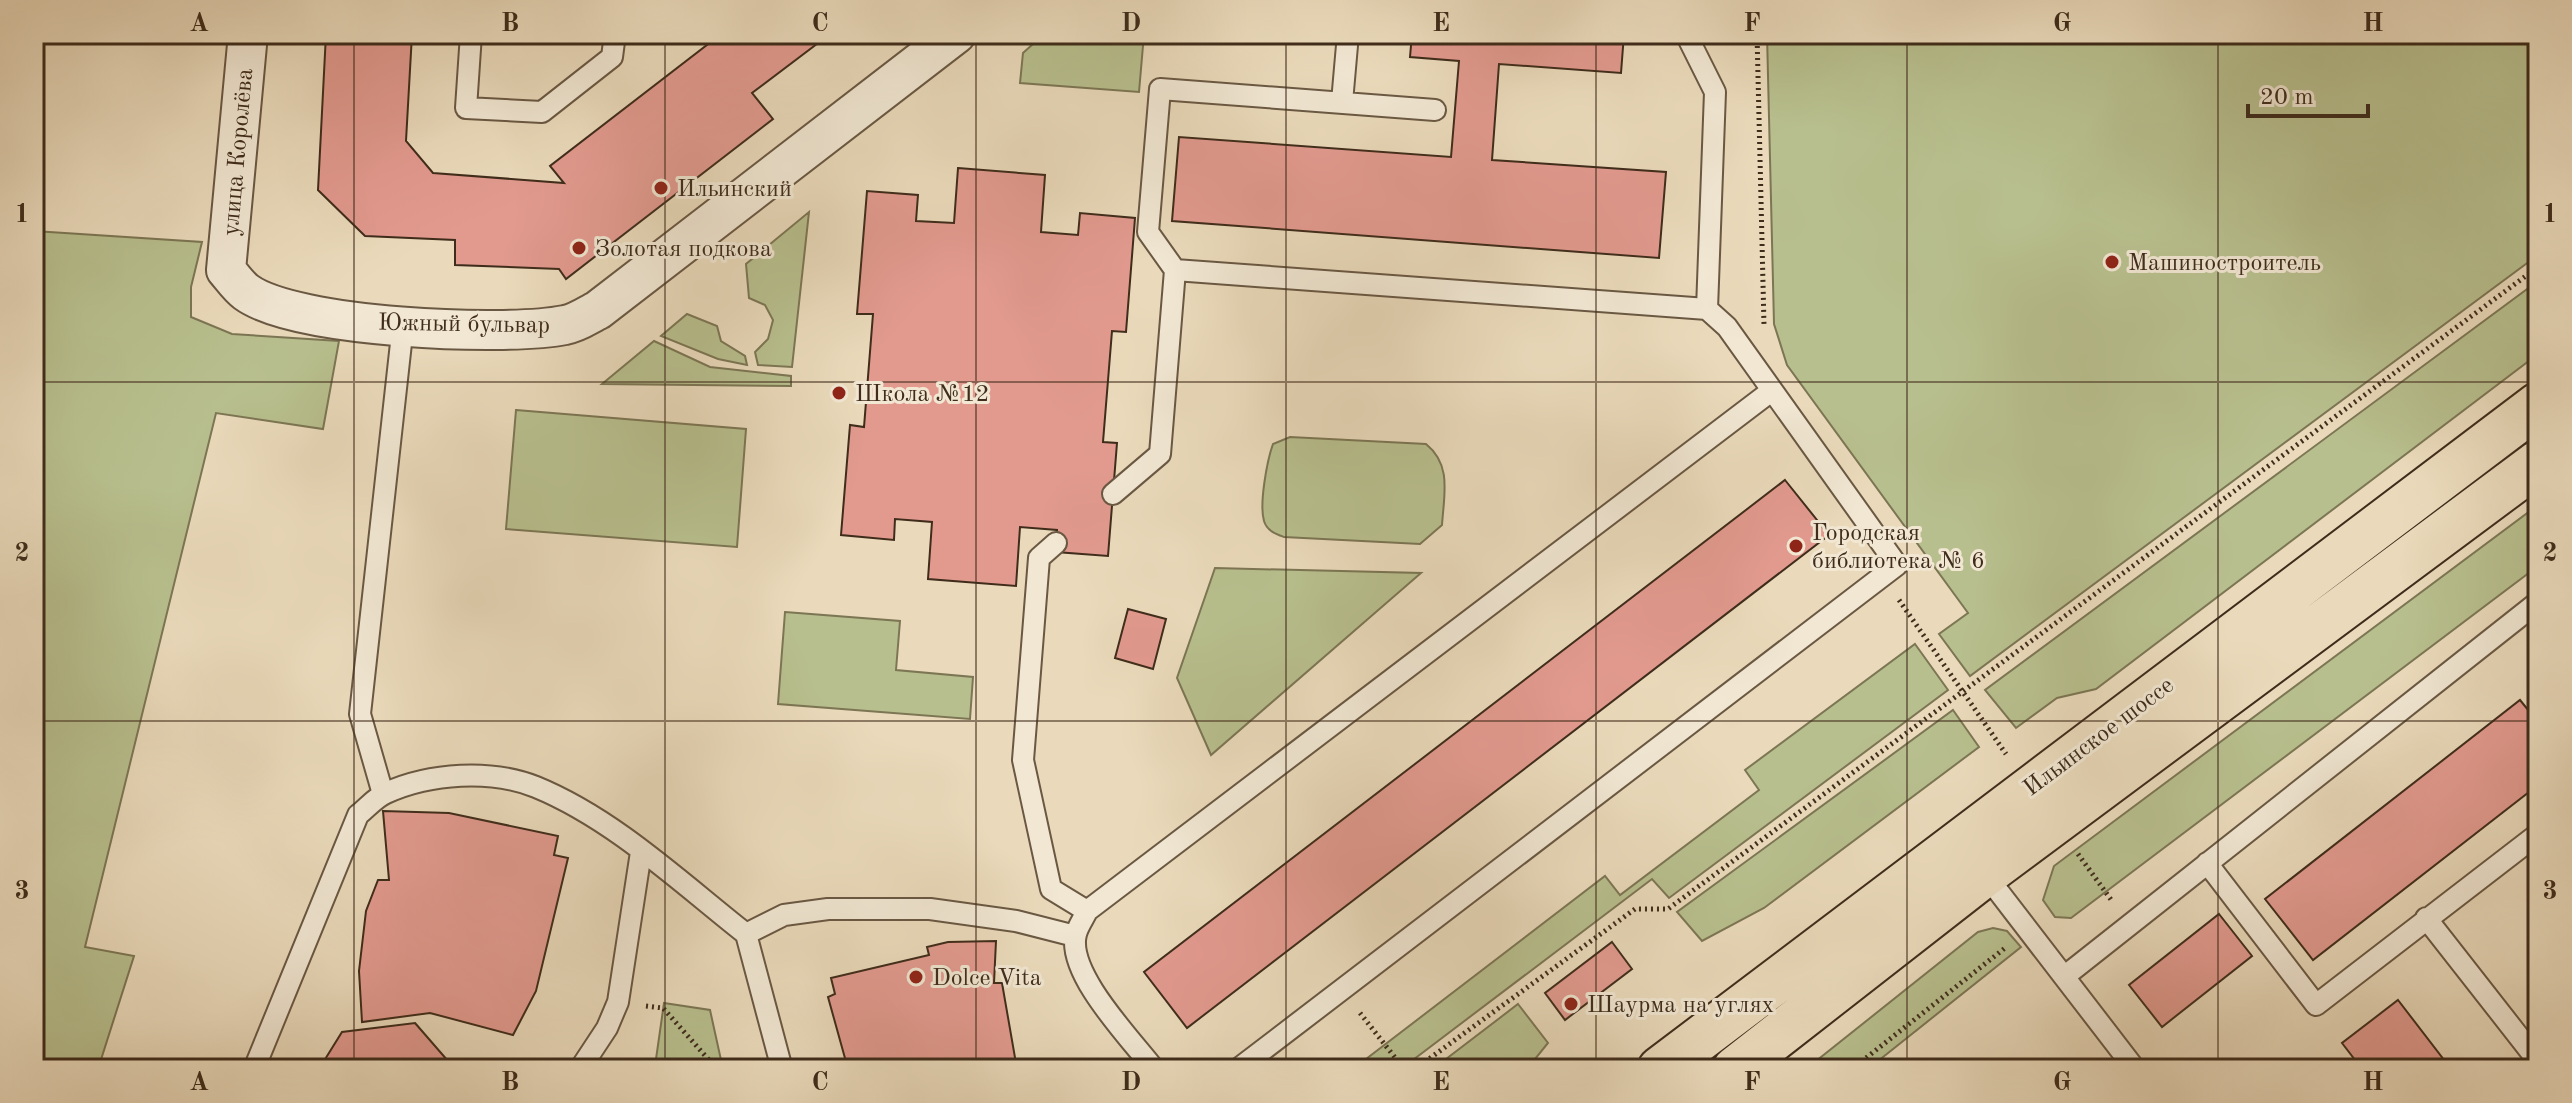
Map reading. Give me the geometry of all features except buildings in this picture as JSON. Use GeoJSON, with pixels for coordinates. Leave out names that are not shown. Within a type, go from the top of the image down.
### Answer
{"type":"FeatureCollection","features":[{"type":"Feature","properties":{"kind":"main road","name":"Ильинское шоссе"},"geometry":{"type":"LineString","coordinates":[[1660,1069],[2538,405]]}},
{"type":"Feature","properties":{"kind":"main road","name":"Ильинское шоссе"},"geometry":{"type":"LineString","coordinates":[[1735,1069],[1985,874],[2538,463]]}},
{"type":"Feature","properties":{"kind":"street","name":"улица Королёва"},"geometry":{"type":"LineString","coordinates":[[226,270],[248,34]]}},
{"type":"Feature","properties":{"kind":"street","name":"Южный бульвар"},"geometry":{"type":"LineString","coordinates":[[226,270],[247,293],[284,308],[403,325],[533,330],[570,324],[598,310],[956,34]]}},
{"type":"Feature","properties":{"kind":"lane"},"geometry":{"type":"LineString","coordinates":[[471,34],[466,108],[542,112],[612,57],[615,34]]}},
{"type":"Feature","properties":{"kind":"lane"},"geometry":{"type":"LineString","coordinates":[[1342,102],[1348,34]]}},
{"type":"Feature","properties":{"kind":"lane"},"geometry":{"type":"LineString","coordinates":[[1686,34],[1715,92],[1707,309]]}},
{"type":"Feature","properties":{"kind":"lane"},"geometry":{"type":"LineString","coordinates":[[1113,494],[1160,454],[1175,270],[1148,232],[1160,89],[1435,110]]}},
{"type":"Feature","properties":{"kind":"lane"},"geometry":{"type":"LineString","coordinates":[[1175,270],[1707,309],[1727,327],[1770,392],[1897,565],[1238,1069]]}},
{"type":"Feature","properties":{"kind":"lane"},"geometry":{"type":"LineString","coordinates":[[383,794],[360,714],[403,325]]}},
{"type":"Feature","properties":{"kind":"lane"},"geometry":{"type":"LineString","coordinates":[[1154,1069],[1089,985],[1077,957],[1075,936],[1087,911],[1770,392]]}},
{"type":"Feature","properties":{"kind":"lane"},"geometry":{"type":"LineString","coordinates":[[1056,543],[1039,558],[1023,760],[1051,889],[1087,911]]}},
{"type":"Feature","properties":{"kind":"lane"},"geometry":{"type":"LineString","coordinates":[[2065,976],[2538,602]]}},
{"type":"Feature","properties":{"kind":"lane"},"geometry":{"type":"LineString","coordinates":[[254,1069],[358,815],[383,794],[414,782],[457,775],[534,786],[641,852],[746,934],[782,1069]]}},
{"type":"Feature","properties":{"kind":"lane"},"geometry":{"type":"LineString","coordinates":[[2207,863],[2316,1005],[2538,834]]}},
{"type":"Feature","properties":{"kind":"lane"},"geometry":{"type":"LineString","coordinates":[[580,1069],[607,1028],[618,1002],[641,852]]}},
{"type":"Feature","properties":{"kind":"lane"},"geometry":{"type":"LineString","coordinates":[[1985,874],[2135,1069]]}},
{"type":"Feature","properties":{"kind":"lane"},"geometry":{"type":"LineString","coordinates":[[746,934],[784,915],[828,909],[930,909],[1016,921],[1075,936]]}},
{"type":"Feature","properties":{"kind":"lane"},"geometry":{"type":"LineString","coordinates":[[2426,918],[2538,1061]]}},
{"type":"Feature","properties":{"kind":"path"},"geometry":{"type":"LineString","coordinates":[[1757,34],[1764,329]]}},
{"type":"Feature","properties":{"kind":"path"},"geometry":{"type":"LineString","coordinates":[[1415,1069],[1635,909],[1668,909],[2538,267]]}},
{"type":"Feature","properties":{"kind":"path"},"geometry":{"type":"LineString","coordinates":[[1883,576],[2006,754]]}},
{"type":"Feature","properties":{"kind":"path"},"geometry":{"type":"LineString","coordinates":[[2072,845],[2129,925]]}},
{"type":"Feature","properties":{"kind":"path"},"geometry":{"type":"LineString","coordinates":[[1852,1069],[2028,930]]}},
{"type":"Feature","properties":{"kind":"path"},"geometry":{"type":"LineString","coordinates":[[1342,990],[1404,1069]]}},
{"type":"Feature","properties":{"kind":"path"},"geometry":{"type":"LineString","coordinates":[[618,1002],[663,1008],[717,1069]]}},
{"type":"Feature","properties":{"kind":"green space"},"geometry":{"type":"Polygon","coordinates":[[[1044,34],[1144,34],[1139,92],[1020,83],[1023,53],[1044,34]]]}},
{"type":"Feature","properties":{"kind":"green space","name":"Машиностроитель"},"geometry":{"type":"Polygon","coordinates":[[[1767,34],[2538,34],[2538,255],[1970,676],[1939,634],[1968,613],[1787,365],[1774,324],[1767,34]]]}},
{"type":"Feature","properties":{"kind":"green space"},"geometry":{"type":"Polygon","coordinates":[[[809,212],[792,367],[758,365],[755,352],[768,339],[773,320],[765,305],[749,298],[746,264],[809,212]]]}},
{"type":"Feature","properties":{"kind":"green space"},"geometry":{"type":"Polygon","coordinates":[[[34,231],[202,242],[191,287],[191,317],[232,334],[339,341],[323,429],[216,413],[85,947],[134,956],[98,1069],[34,1069],[34,231]]]}},
{"type":"Feature","properties":{"kind":"green space"},"geometry":{"type":"Polygon","coordinates":[[[2538,281],[2538,354],[2096,689],[2057,698],[2016,728],[1985,690],[2538,281]]]}},
{"type":"Feature","properties":{"kind":"green space"},"geometry":{"type":"Polygon","coordinates":[[[687,314],[717,326],[721,341],[745,356],[747,365],[718,359],[661,336],[687,314]]]}},
{"type":"Feature","properties":{"kind":"green space"},"geometry":{"type":"Polygon","coordinates":[[[654,341],[710,367],[791,376],[791,386],[602,384],[654,341]]]}},
{"type":"Feature","properties":{"kind":"green space"},"geometry":{"type":"Polygon","coordinates":[[[516,410],[746,429],[737,547],[506,529],[516,410]]]}},
{"type":"Feature","properties":{"kind":"green space"},"geometry":{"type":"Polygon","coordinates":[[[1290,437],[1426,444],[1440,461],[1443,471],[1442,525],[1420,544],[1284,537],[1272,532],[1265,524],[1263,514],[1266,471],[1273,444],[1290,437]]]}},
{"type":"Feature","properties":{"kind":"green space"},"geometry":{"type":"Polygon","coordinates":[[[2538,505],[2538,566],[2071,918],[2055,917],[2043,900],[2054,866],[2538,505]]]}},
{"type":"Feature","properties":{"kind":"green space"},"geometry":{"type":"Polygon","coordinates":[[[1215,568],[1421,573],[1211,755],[1177,678],[1215,568]]]}},
{"type":"Feature","properties":{"kind":"green space"},"geometry":{"type":"Polygon","coordinates":[[[785,612],[900,621],[896,670],[973,677],[970,719],[778,704],[785,612]]]}},
{"type":"Feature","properties":{"kind":"green space"},"geometry":{"type":"Polygon","coordinates":[[[1915,644],[1948,690],[1669,898],[1652,879],[1401,1069],[1353,1069],[1605,876],[1620,895],[1759,790],[1745,770],[1915,644]]]}},
{"type":"Feature","properties":{"kind":"green space"},"geometry":{"type":"Polygon","coordinates":[[[1953,710],[1979,747],[1764,908],[1702,941],[1677,912],[1953,710]]]}},
{"type":"Feature","properties":{"kind":"green space"},"geometry":{"type":"Polygon","coordinates":[[[1993,928],[2007,931],[2021,947],[1868,1069],[1806,1069],[1978,932],[1993,928]]]}},
{"type":"Feature","properties":{"kind":"green space"},"geometry":{"type":"Polygon","coordinates":[[[664,1003],[710,1010],[723,1069],[661,1069],[656,1059],[664,1003]]]}},
{"type":"Feature","properties":{"kind":"green space"},"geometry":{"type":"Polygon","coordinates":[[[1518,1004],[1548,1043],[1527,1069],[1433,1069],[1518,1004]]]}},
{"type":"Feature","properties":{"kind":"place","name":"Ильинский"},"geometry":{"type":"Point","coordinates":[661,188]}},
{"type":"Feature","properties":{"kind":"place","name":"Золотая подкова"},"geometry":{"type":"Point","coordinates":[579,248]}},
{"type":"Feature","properties":{"kind":"place","name":"Машиностроитель"},"geometry":{"type":"Point","coordinates":[2112,262]}},
{"type":"Feature","properties":{"kind":"place","name":"Школа №12"},"geometry":{"type":"Point","coordinates":[839,393]}},
{"type":"Feature","properties":{"kind":"place","name":"Городская библиотека № 6"},"geometry":{"type":"Point","coordinates":[1796,546]}},
{"type":"Feature","properties":{"kind":"place","name":"Dolce Vita"},"geometry":{"type":"Point","coordinates":[916,977]}},
{"type":"Feature","properties":{"kind":"place","name":"Шаурма на углях"},"geometry":{"type":"Point","coordinates":[1571,1004]}}]}
